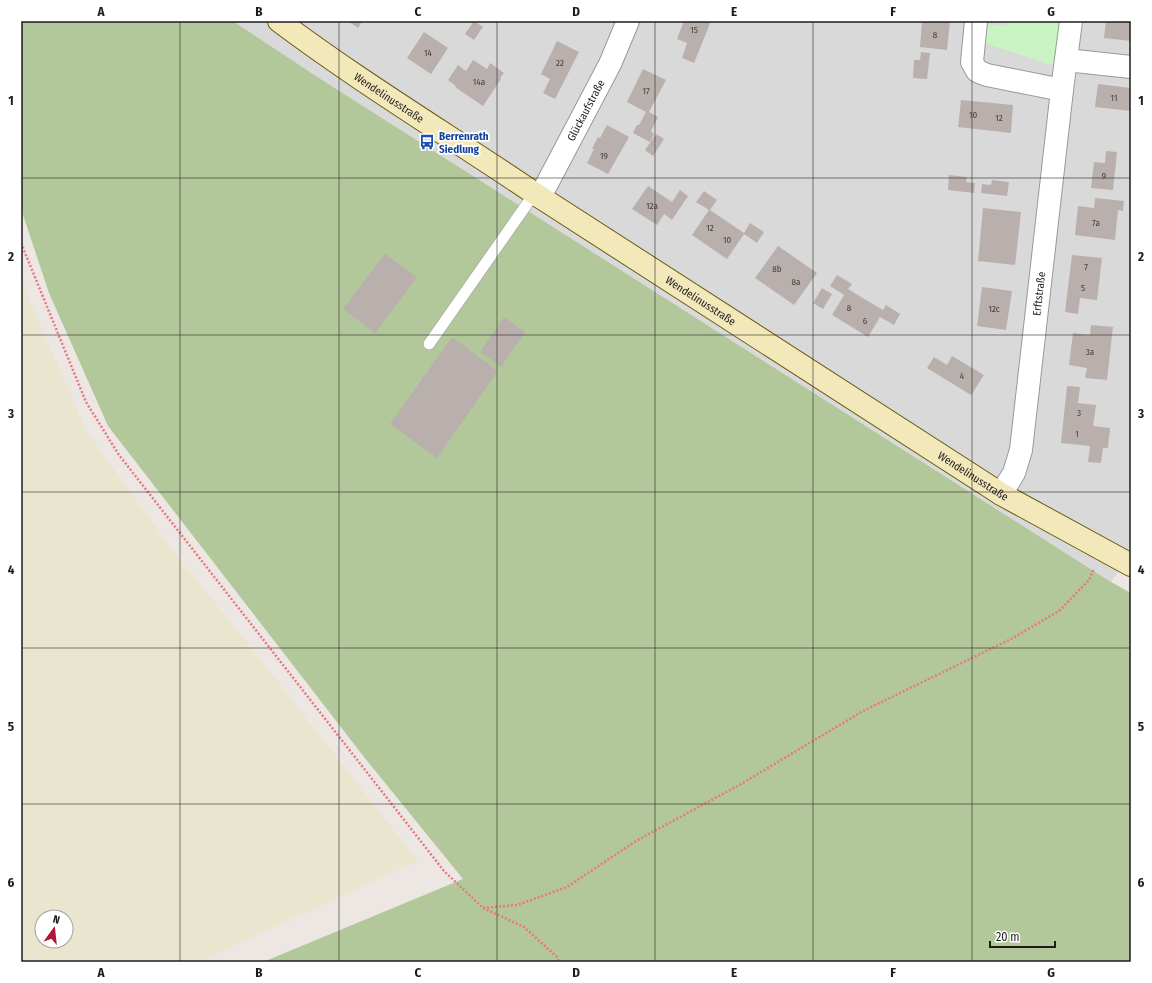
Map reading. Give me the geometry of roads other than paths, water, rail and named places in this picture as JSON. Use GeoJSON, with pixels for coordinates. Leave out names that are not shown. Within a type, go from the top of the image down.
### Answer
{"type":"FeatureCollection","features":[{"type":"Feature","properties":{"kind":"main road","name":"Wendelinusstraße"},"geometry":{"type":"LineString","coordinates":[[279,21],[368,84],[537,196],[1001,494],[1131,565]]}},
{"type":"Feature","properties":{"kind":"street","name":"Glückaufstraße"},"geometry":{"type":"LineString","coordinates":[[537,196],[610,64],[628,21]]}},
{"type":"Feature","properties":{"kind":"street"},"geometry":{"type":"LineString","coordinates":[[976,21],[972,62],[977,71],[987,75],[1062,90]]}},
{"type":"Feature","properties":{"kind":"street","name":"Erftstraße"},"geometry":{"type":"LineString","coordinates":[[1001,494],[1014,473],[1021,450],[1071,21]]}},
{"type":"Feature","properties":{"kind":"street"},"geometry":{"type":"LineString","coordinates":[[1066,60],[1131,67]]}},
{"type":"Feature","properties":{"kind":"lane"},"geometry":{"type":"LineString","coordinates":[[429,344],[537,196]]}},
{"type":"Feature","properties":{"kind":"place","name":"Berrenrath Siedlung"},"geometry":{"type":"Point","coordinates":[427,142]}}]}
